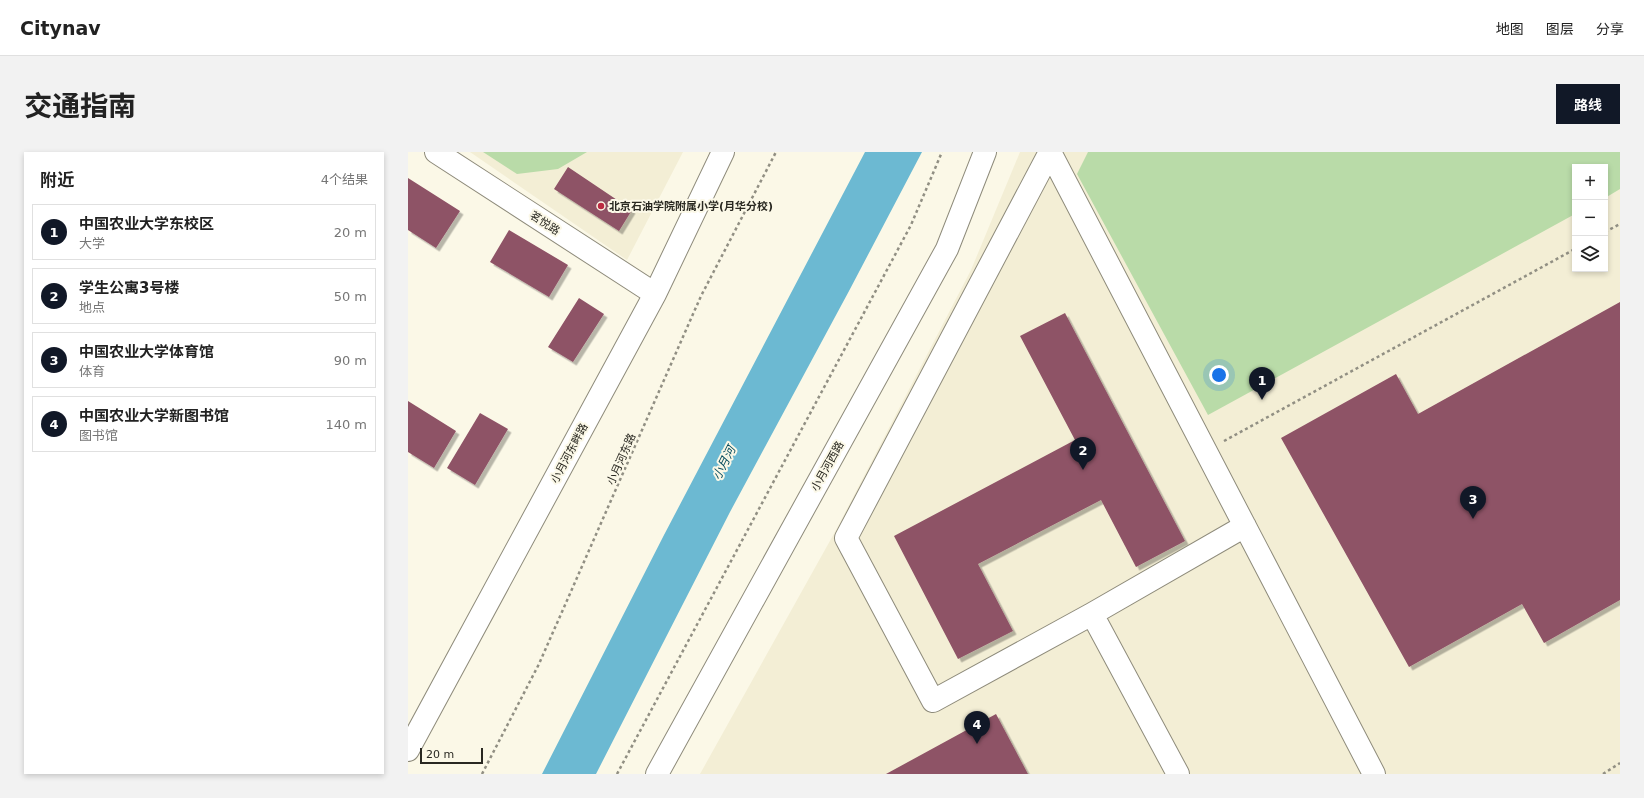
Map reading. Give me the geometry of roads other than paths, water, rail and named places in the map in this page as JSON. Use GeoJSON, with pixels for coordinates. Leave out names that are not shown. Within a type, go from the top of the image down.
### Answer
{"type":"FeatureCollection","features":[{"type":"Feature","properties":{"kind":"street","name":"茗悦路"},"geometry":{"type":"LineString","coordinates":[[436,152],[655,294]]}},
{"type":"Feature","properties":{"kind":"street","name":"小月河东畔路"},"geometry":{"type":"LineString","coordinates":[[408,750],[655,294],[723,152]]}},
{"type":"Feature","properties":{"kind":"street","name":"小月河西路"},"geometry":{"type":"LineString","coordinates":[[657,774],[947,248],[986,152]]}},
{"type":"Feature","properties":{"kind":"street"},"geometry":{"type":"LineString","coordinates":[[1050,152],[1374,774]]}},
{"type":"Feature","properties":{"kind":"street"},"geometry":{"type":"LineString","coordinates":[[1050,152],[846,538],[933,701],[1092,614],[1245,526]]}},
{"type":"Feature","properties":{"kind":"street"},"geometry":{"type":"LineString","coordinates":[[1092,614],[1178,774]]}},
{"type":"Feature","properties":{"kind":"water","name":"小月河"},"geometry":{"type":"Polygon","coordinates":[[[865,152],[922,152],[730,512],[596,774],[542,774],[664,535],[865,152]]]}},
{"type":"Feature","properties":{"kind":"place","name":"北京石油学院附属小学(月华分校)"},"geometry":{"type":"Point","coordinates":[601,206]}},
{"type":"Feature","properties":{"kind":"place","name":"中国农业大学东校区"},"geometry":{"type":"Point","coordinates":[1262,400]}},
{"type":"Feature","properties":{"kind":"place","name":"学生公寓3号楼"},"geometry":{"type":"Point","coordinates":[1083,470]}},
{"type":"Feature","properties":{"kind":"place","name":"中国农业大学体育馆"},"geometry":{"type":"Point","coordinates":[1473,519]}},
{"type":"Feature","properties":{"kind":"place","name":"中国农业大学新图书馆"},"geometry":{"type":"Point","coordinates":[977,744]}}]}
